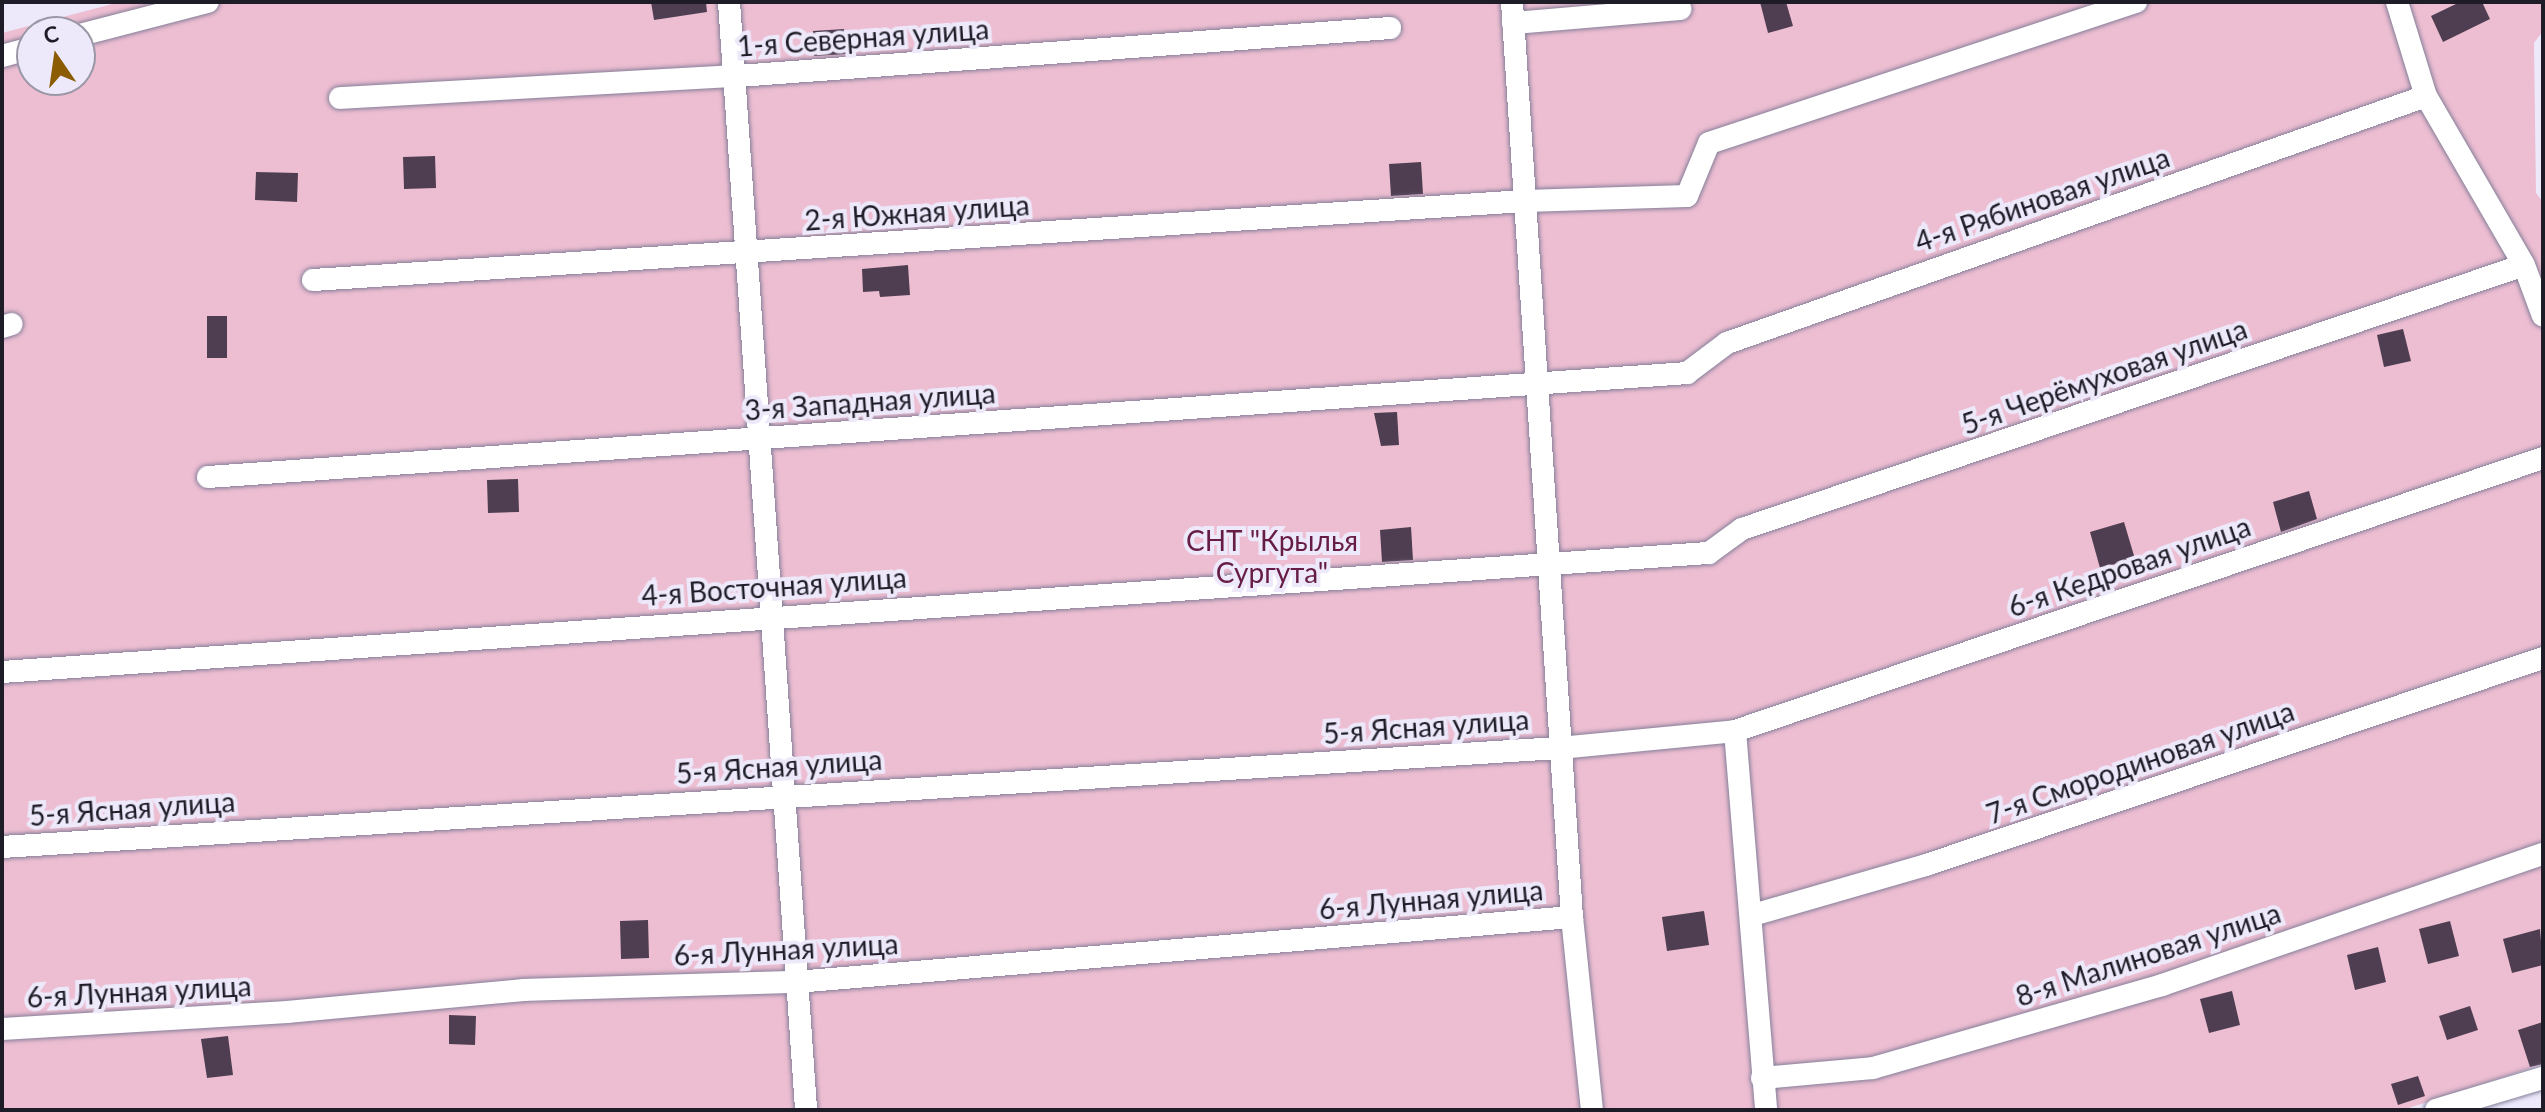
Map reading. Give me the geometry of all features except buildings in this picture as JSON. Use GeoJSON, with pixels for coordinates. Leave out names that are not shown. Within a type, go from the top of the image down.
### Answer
{"type":"FeatureCollection","features":[{"type":"Feature","properties":{"kind":"street"},"geometry":{"type":"LineString","coordinates":[[96,31],[208,2]]}},
{"type":"Feature","properties":{"kind":"street"},"geometry":{"type":"LineString","coordinates":[[729,2],[738,76],[758,439],[806,1110]]}},
{"type":"Feature","properties":{"kind":"street","name":"2-я Южная улица"},"geometry":{"type":"LineString","coordinates":[[313,280],[1525,201],[1687,196],[1709,143],[2136,2]]}},
{"type":"Feature","properties":{"kind":"street"},"geometry":{"type":"LineString","coordinates":[[2397,2],[2426,96],[2524,265],[2543,316]]}},
{"type":"Feature","properties":{"kind":"street"},"geometry":{"type":"LineString","coordinates":[[1592,1110],[1572,917],[1513,12],[1680,9]]}},
{"type":"Feature","properties":{"kind":"street","name":"1-я Северная улица"},"geometry":{"type":"LineString","coordinates":[[340,98],[738,76],[1390,28]]}},
{"type":"Feature","properties":{"kind":"street","name":"4-я Рябиновая улица"},"geometry":{"type":"LineString","coordinates":[[1687,373],[1727,343],[2426,96]]}},
{"type":"Feature","properties":{"kind":"street","name":"5-я Черёмуховая улица"},"geometry":{"type":"LineString","coordinates":[[1709,553],[1742,529],[2524,265]]}},
{"type":"Feature","properties":{"kind":"street","name":"3-я Западная улица"},"geometry":{"type":"LineString","coordinates":[[208,477],[1536,387],[1687,373]]}},
{"type":"Feature","properties":{"kind":"street","name":"6-я Кедровая улица"},"geometry":{"type":"LineString","coordinates":[[1560,748],[1735,731],[2543,458]]}},
{"type":"Feature","properties":{"kind":"street","name":"4-я Восточная улица"},"geometry":{"type":"LineString","coordinates":[[2,672],[1709,553]]}},
{"type":"Feature","properties":{"kind":"street","name":"7-я Смородиновая улица"},"geometry":{"type":"LineString","coordinates":[[1753,915],[1926,865],[2543,658]]}},
{"type":"Feature","properties":{"kind":"street"},"geometry":{"type":"LineString","coordinates":[[1735,731],[1753,915],[1766,1110]]}},
{"type":"Feature","properties":{"kind":"street","name":"5-я Ясная улица"},"geometry":{"type":"LineString","coordinates":[[2,847],[1560,748]]}},
{"type":"Feature","properties":{"kind":"street","name":"8-я Малиновая улица"},"geometry":{"type":"LineString","coordinates":[[1762,1078],[1873,1068],[2162,985],[2543,854]]}},
{"type":"Feature","properties":{"kind":"street","name":"6-я Лунная улица"},"geometry":{"type":"LineString","coordinates":[[2,1029],[287,1012],[524,990],[796,982],[1572,917]]}},
{"type":"Feature","properties":{"kind":"street"},"geometry":{"type":"LineString","coordinates":[[2436,1110],[2543,1078]]}},
{"type":"Feature","properties":{"kind":"green space","name":"CНТ \"Крылья Сургута\""},"geometry":{"type":"Polygon","coordinates":[[[120,2],[2543,2],[2543,31],[2534,43],[2536,193],[2543,202],[2543,1064],[2403,1110],[2,1110],[2,33],[16,29],[16,96],[96,96],[96,16],[67,16],[120,2]]]}}]}
